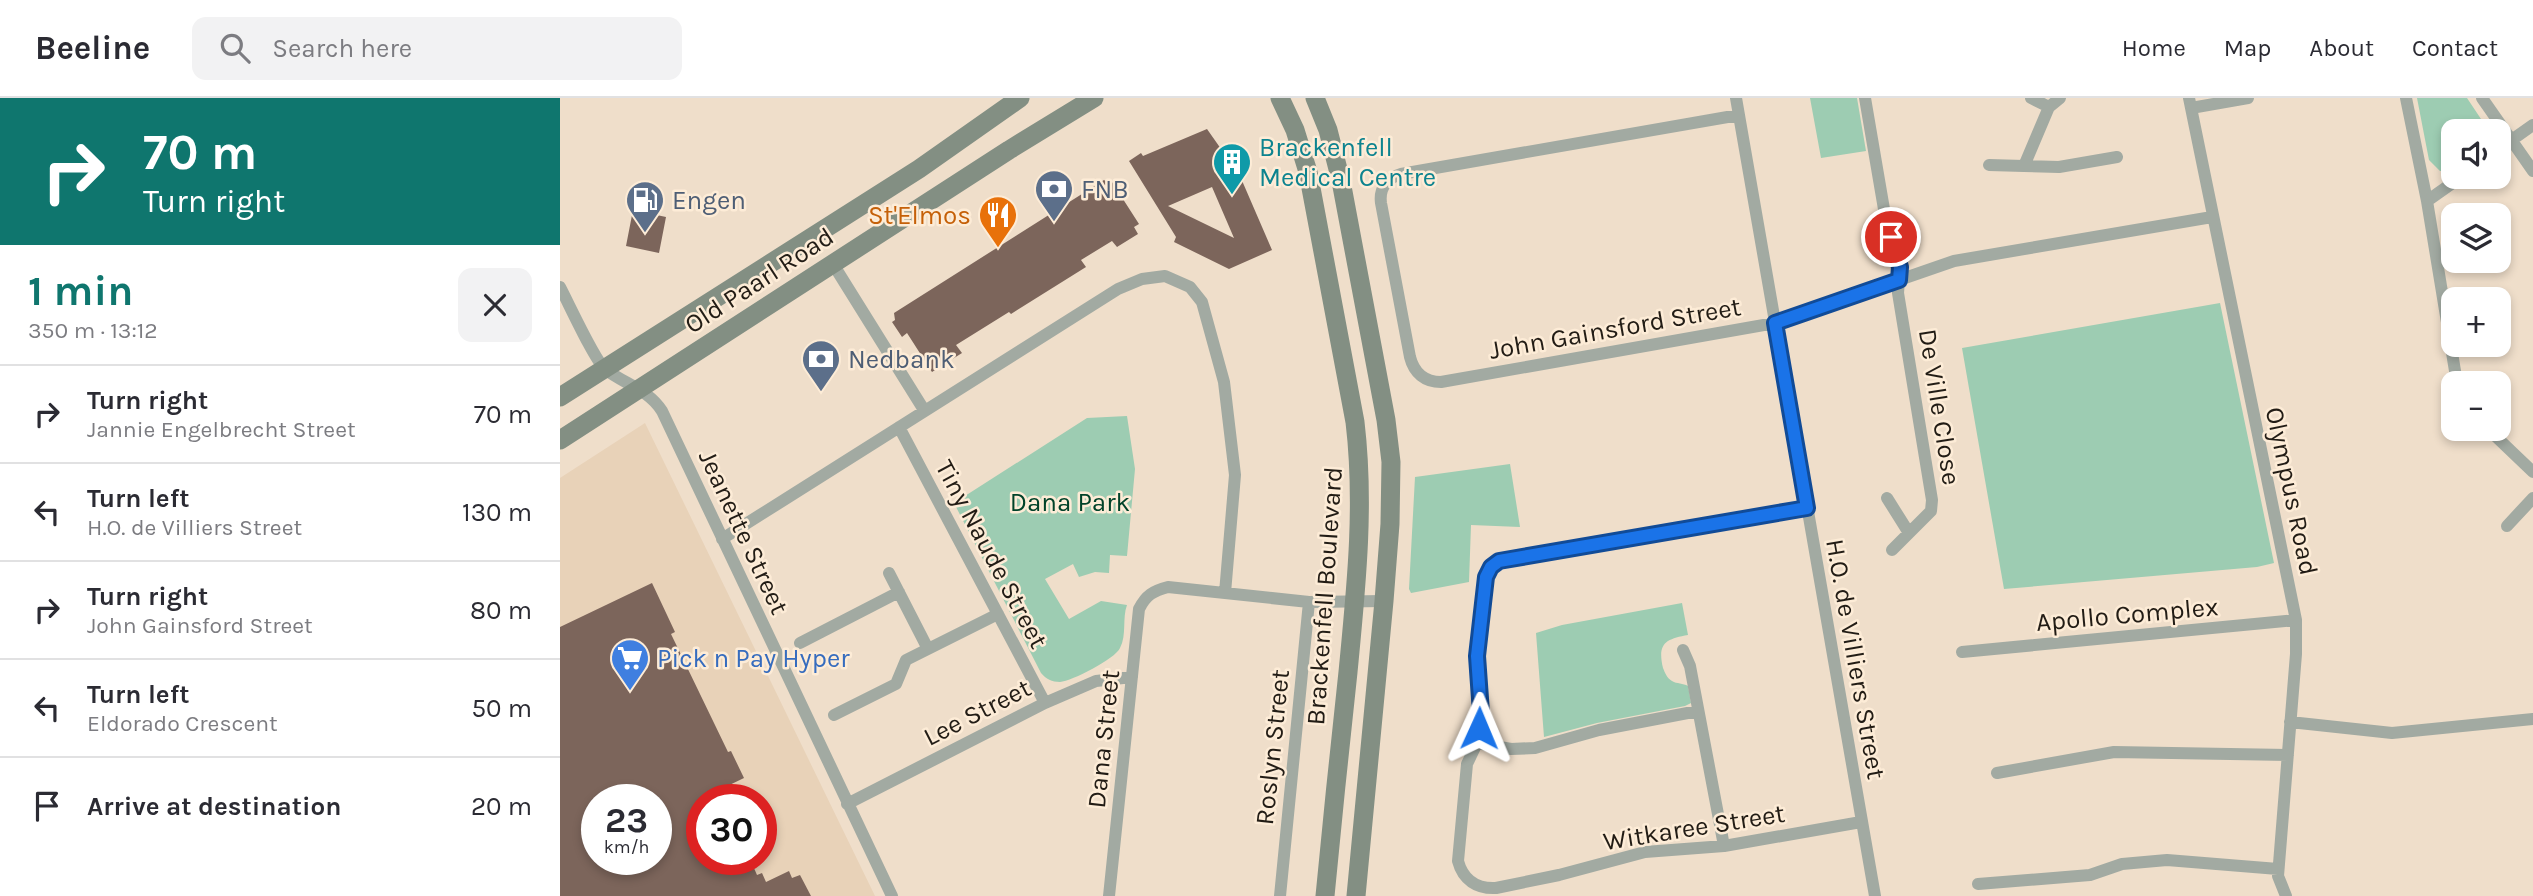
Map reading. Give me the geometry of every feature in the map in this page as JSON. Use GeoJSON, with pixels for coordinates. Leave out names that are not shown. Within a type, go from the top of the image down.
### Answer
{"type":"FeatureCollection","features":[{"type":"Feature","properties":{"kind":"street","name":"Old Paarl Road"},"geometry":{"type":"LineString","coordinates":[[560,397],[720,298],[919,169],[1020,98]]}},
{"type":"Feature","properties":{"kind":"street","name":"Old Paarl Road"},"geometry":{"type":"LineString","coordinates":[[560,440],[1094,98]]}},
{"type":"Feature","properties":{"kind":"street","name":"Brackenfell Boulevard"},"geometry":{"type":"LineString","coordinates":[[1280,98],[1295,130],[1308,173],[1355,422],[1361,493],[1355,603],[1325,896]]}},
{"type":"Feature","properties":{"kind":"street"},"geometry":{"type":"LineString","coordinates":[[1315,98],[1328,130],[1341,181],[1386,420],[1391,462],[1384,601],[1356,896]]}},
{"type":"Feature","properties":{"kind":"street","name":"H.O. de Villiers Street"},"geometry":{"type":"LineString","coordinates":[[1736,98],[1875,896]]}},
{"type":"Feature","properties":{"kind":"street","name":"De Ville Close"},"geometry":{"type":"LineString","coordinates":[[1865,98],[1885,215],[1900,267],[1898,293],[1933,500],[1931,512],[1892,550]]}},
{"type":"Feature","properties":{"kind":"street"},"geometry":{"type":"LineString","coordinates":[[2031,98],[2049,107]]}},
{"type":"Feature","properties":{"kind":"street"},"geometry":{"type":"LineString","coordinates":[[2024,166],[2049,107],[2060,98]]}},
{"type":"Feature","properties":{"kind":"street"},"geometry":{"type":"LineString","coordinates":[[2190,103],[2248,98]]}},
{"type":"Feature","properties":{"kind":"street"},"geometry":{"type":"LineString","coordinates":[[2406,98],[2427,201],[2455,371]]}},
{"type":"Feature","properties":{"kind":"street"},"geometry":{"type":"LineString","coordinates":[[2482,98],[2496,119]]}},
{"type":"Feature","properties":{"kind":"street","name":"Olympus Road"},"geometry":{"type":"LineString","coordinates":[[2190,103],[2296,620],[2297,637],[2278,869],[2279,883],[2286,896]]}},
{"type":"Feature","properties":{"kind":"street","name":"John Gainsford Street"},"geometry":{"type":"LineString","coordinates":[[1739,115],[1394,176],[1381,191],[1381,204],[1412,363],[1418,373],[1429,381],[1441,382],[1775,323],[1954,261],[2212,217]]}},
{"type":"Feature","properties":{"kind":"street"},"geometry":{"type":"LineString","coordinates":[[2533,125],[2511,141],[2533,171]]}},
{"type":"Feature","properties":{"kind":"street"},"geometry":{"type":"LineString","coordinates":[[1989,165],[2059,167],[2116,157]]}},
{"type":"Feature","properties":{"kind":"street"},"geometry":{"type":"LineString","coordinates":[[2427,201],[2444,189]]}},
{"type":"Feature","properties":{"kind":"street"},"geometry":{"type":"LineString","coordinates":[[833,264],[924,410]]}},
{"type":"Feature","properties":{"kind":"street"},"geometry":{"type":"LineString","coordinates":[[722,539],[1118,289],[1142,279],[1165,276],[1190,287],[1202,302],[1224,382],[1235,475],[1225,593],[1309,602],[1384,601]]}},
{"type":"Feature","properties":{"kind":"street"},"geometry":{"type":"LineString","coordinates":[[560,287],[604,368]]}},
{"type":"Feature","properties":{"kind":"street","name":"Jeanette Street"},"geometry":{"type":"LineString","coordinates":[[604,368],[640,388],[662,411],[892,896]]}},
{"type":"Feature","properties":{"kind":"street","name":"Tiny Naude Street"},"geometry":{"type":"LineString","coordinates":[[899,428],[1045,703]]}},
{"type":"Feature","properties":{"kind":"street"},"geometry":{"type":"LineString","coordinates":[[2501,441],[2533,472]]}},
{"type":"Feature","properties":{"kind":"street"},"geometry":{"type":"LineString","coordinates":[[1887,498],[1909,533]]}},
{"type":"Feature","properties":{"kind":"street"},"geometry":{"type":"LineString","coordinates":[[2507,526],[2533,498]]}},
{"type":"Feature","properties":{"kind":"street","name":"Witkaree Street"},"geometry":{"type":"LineString","coordinates":[[1807,508],[1499,561],[1491,567],[1486,577],[1477,656],[1481,713],[1477,743],[1467,764],[1458,855],[1460,868],[1473,884],[1496,888],[1559,875],[1645,852],[1724,846],[1861,822]]}},
{"type":"Feature","properties":{"kind":"street"},"geometry":{"type":"LineString","coordinates":[[889,573],[928,649]]}},
{"type":"Feature","properties":{"kind":"street","name":"Dana Street"},"geometry":{"type":"LineString","coordinates":[[1109,896],[1139,610],[1153,591],[1168,587],[1225,593]]}},
{"type":"Feature","properties":{"kind":"street"},"geometry":{"type":"LineString","coordinates":[[800,643],[899,592]]}},
{"type":"Feature","properties":{"kind":"street","name":"Roslyn Street"},"geometry":{"type":"LineString","coordinates":[[1280,896],[1309,602]]}},
{"type":"Feature","properties":{"kind":"street"},"geometry":{"type":"LineString","coordinates":[[834,715],[896,684],[906,660],[998,614]]}},
{"type":"Feature","properties":{"kind":"street","name":"Apollo Complex"},"geometry":{"type":"LineString","coordinates":[[1962,652],[2296,620]]}},
{"type":"Feature","properties":{"kind":"street"},"geometry":{"type":"LineString","coordinates":[[1683,650],[1690,666],[1724,846]]}},
{"type":"Feature","properties":{"kind":"street","name":"Lee Street"},"geometry":{"type":"LineString","coordinates":[[847,804],[1045,703],[1096,681],[1132,677]]}},
{"type":"Feature","properties":{"kind":"street"},"geometry":{"type":"LineString","coordinates":[[1477,743],[1511,749],[1535,748],[1599,730],[1698,711]]}},
{"type":"Feature","properties":{"kind":"street"},"geometry":{"type":"LineString","coordinates":[[2290,722],[2392,733],[2533,719]]}},
{"type":"Feature","properties":{"kind":"street"},"geometry":{"type":"LineString","coordinates":[[1997,773],[2114,752],[2288,755]]}},
{"type":"Feature","properties":{"kind":"street"},"geometry":{"type":"LineString","coordinates":[[1978,884],[2090,875],[2122,864],[2167,860],[2278,869]]}},
{"type":"Feature","properties":{"kind":"shaded area"},"geometry":{"type":"Polygon","coordinates":[[[645,423],[875,896],[560,896],[560,478],[645,423]]]}},
{"type":"Feature","properties":{"kind":"green space"},"geometry":{"type":"Polygon","coordinates":[[[1810,98],[1857,98],[1866,151],[1821,158],[1810,98]]]}},
{"type":"Feature","properties":{"kind":"green space"},"geometry":{"type":"Polygon","coordinates":[[[2417,98],[2467,98],[2481,119],[2441,119],[2441,171],[2429,160],[2417,98]]]}},
{"type":"Feature","properties":{"kind":"green space"},"geometry":{"type":"Polygon","coordinates":[[[2220,303],[2274,563],[2257,567],[2004,589],[1962,348],[2220,303]]]}},
{"type":"Feature","properties":{"kind":"green space","name":"Dana Park"},"geometry":{"type":"Polygon","coordinates":[[[1127,416],[1135,469],[1127,556],[1110,555],[1109,573],[1095,572],[1079,577],[1073,564],[1045,579],[1069,619],[1101,601],[1127,605],[1122,643],[1116,653],[1093,669],[1066,681],[1052,681],[1041,673],[954,503],[1087,418],[1127,416]]]}},
{"type":"Feature","properties":{"kind":"green space"},"geometry":{"type":"Polygon","coordinates":[[[1510,464],[1520,527],[1471,525],[1469,582],[1411,593],[1409,589],[1415,477],[1510,464]]]}},
{"type":"Feature","properties":{"kind":"green space"},"geometry":{"type":"Polygon","coordinates":[[[1682,603],[1688,635],[1674,638],[1665,644],[1661,660],[1669,678],[1688,686],[1691,703],[1544,737],[1536,633],[1562,625],[1682,603]]]}},
{"type":"Feature","properties":{"kind":"building","name":"Brackenfell Medical Centre"},"geometry":{"type":"Polygon","coordinates":[[[1207,129],[1240,176],[1272,250],[1229,269],[1174,242],[1176,237],[1129,161],[1141,153],[1143,156],[1207,129]],[[1212,187],[1168,206],[1234,238],[1212,187]]]}},
{"type":"Feature","properties":{"kind":"building"},"geometry":{"type":"Polygon","coordinates":[[[1104,180],[1110,184],[1112,182],[1139,224],[1134,227],[1138,234],[1117,247],[1112,241],[1081,260],[1086,267],[956,345],[962,353],[932,372],[907,333],[902,337],[892,322],[895,320],[894,313],[1104,180]]]}},
{"type":"Feature","properties":{"kind":"building"},"geometry":{"type":"Polygon","coordinates":[[[633,210],[666,217],[659,253],[626,246],[633,210]]]}},
{"type":"Feature","properties":{"kind":"building","name":"Pick n Pay Hyper"},"geometry":{"type":"Polygon","coordinates":[[[652,583],[675,632],[671,634],[728,752],[731,751],[744,778],[732,784],[686,784],[686,875],[763,875],[766,882],[789,871],[792,878],[800,875],[811,896],[560,896],[560,627],[652,583]]]}},
{"type":"Feature","properties":{"kind":"place","name":"Brackenfell Medical Centre"},"geometry":{"type":"Point","coordinates":[1232,196]}},
{"type":"Feature","properties":{"kind":"place","name":"FNB"},"geometry":{"type":"Point","coordinates":[1054,223]}},
{"type":"Feature","properties":{"kind":"place","name":"Engen"},"geometry":{"type":"Point","coordinates":[645,234]}},
{"type":"Feature","properties":{"kind":"place","name":"St'Elmos"},"geometry":{"type":"Point","coordinates":[998,249]}},
{"type":"Feature","properties":{"kind":"place","name":"Nedbank"},"geometry":{"type":"Point","coordinates":[821,393]}},
{"type":"Feature","properties":{"kind":"place","name":"Pick n Pay Hyper"},"geometry":{"type":"Point","coordinates":[630,692]}},
{"type":"Feature","properties":{"kind":"route"},"geometry":{"type":"LineString","coordinates":[[1479,728],[1481,713],[1477,656],[1486,577],[1491,567],[1499,561],[1807,508],[1775,323],[1899,280],[1900,267],[1891,237]]}}]}
